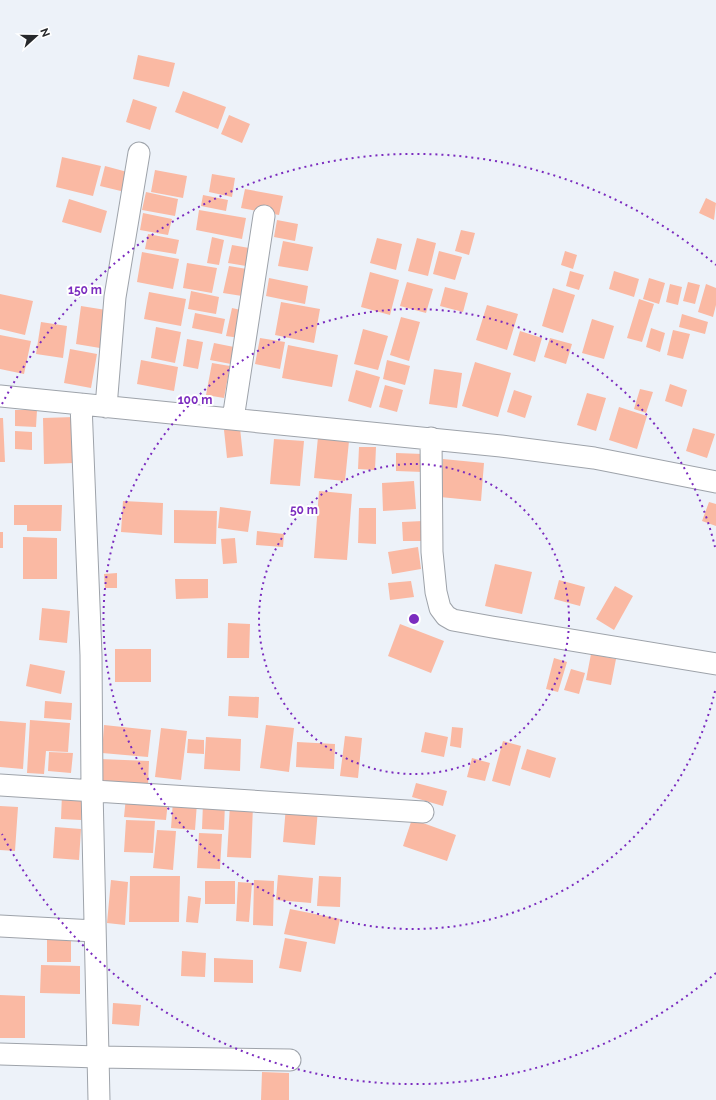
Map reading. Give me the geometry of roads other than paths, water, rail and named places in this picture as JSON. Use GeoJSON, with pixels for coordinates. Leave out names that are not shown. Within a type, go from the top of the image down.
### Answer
{"type":"FeatureCollection","features":[{"type":"Feature","properties":{"kind":"street"},"geometry":{"type":"LineString","coordinates":[[106,406],[115,297],[139,153]]}},
{"type":"Feature","properties":{"kind":"street"},"geometry":{"type":"LineString","coordinates":[[233,419],[264,216]]}},
{"type":"Feature","properties":{"kind":"street"},"geometry":{"type":"LineString","coordinates":[[0,396],[431,438],[594,458],[716,482]]}},
{"type":"Feature","properties":{"kind":"street"},"geometry":{"type":"LineString","coordinates":[[81,404],[91,655],[92,789],[99,1100]]}},
{"type":"Feature","properties":{"kind":"street"},"geometry":{"type":"LineString","coordinates":[[431,438],[430,492],[436,592],[440,608],[446,616],[453,620],[492,627],[716,664]]}},
{"type":"Feature","properties":{"kind":"street"},"geometry":{"type":"LineString","coordinates":[[0,785],[92,789],[423,812]]}},
{"type":"Feature","properties":{"kind":"street"},"geometry":{"type":"LineString","coordinates":[[0,926],[95,931]]}},
{"type":"Feature","properties":{"kind":"street"},"geometry":{"type":"LineString","coordinates":[[0,1054],[290,1060]]}}]}
